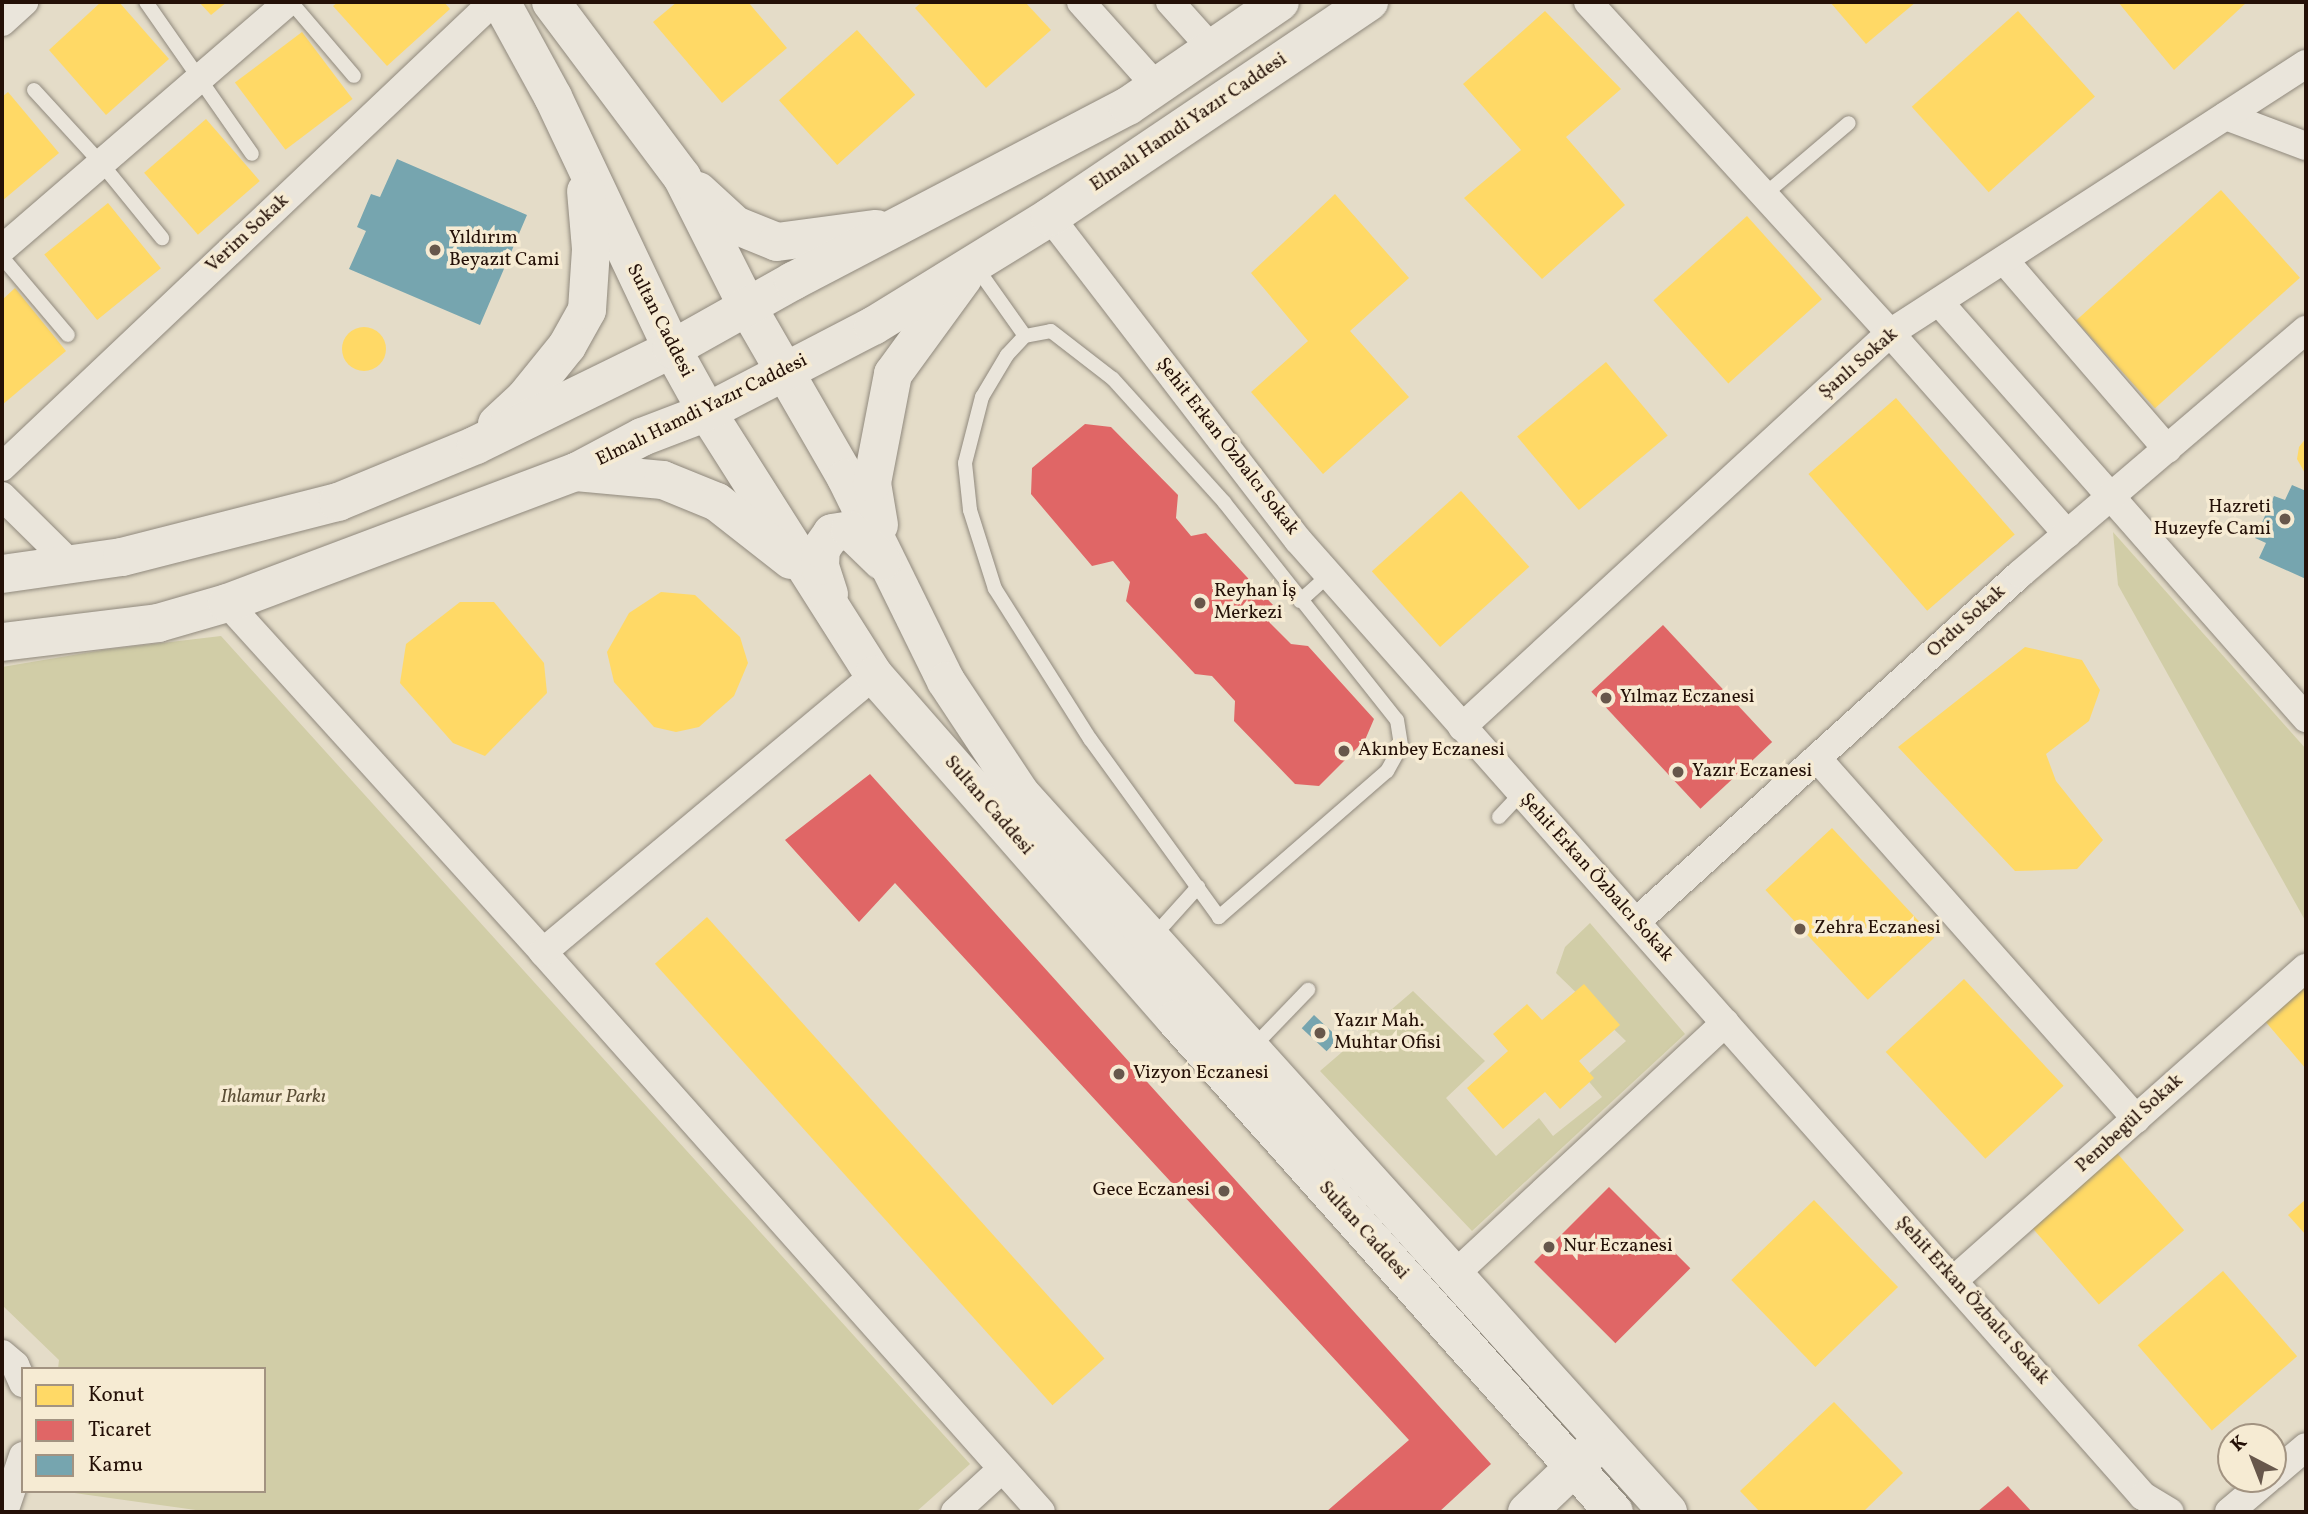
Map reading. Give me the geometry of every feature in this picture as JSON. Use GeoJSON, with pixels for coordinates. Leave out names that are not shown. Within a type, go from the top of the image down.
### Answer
{"type":"FeatureCollection","features":[{"type":"Feature","properties":{"kind":"main road","name":"Sultan Caddesi"},"geometry":{"type":"LineString","coordinates":[[501,2],[553,97],[672,349],[707,412],[874,675],[1614,1512]]}},
{"type":"Feature","properties":{"kind":"main road"},"geometry":{"type":"LineString","coordinates":[[2,574],[122,557],[338,502],[476,445],[672,349],[793,281],[906,225],[1128,106],[1280,2]]}},
{"type":"Feature","properties":{"kind":"main road","name":"Elmalı Hamdi Yazır Caddesi"},"geometry":{"type":"LineString","coordinates":[[2,642],[158,623],[227,603],[576,471],[642,437],[707,412],[873,326],[1050,217],[1369,2]]}},
{"type":"Feature","properties":{"kind":"main road"},"geometry":{"type":"LineString","coordinates":[[556,10],[682,177],[735,225],[777,242],[906,225]]}},
{"type":"Feature","properties":{"kind":"main road"},"geometry":{"type":"LineString","coordinates":[[476,445],[525,398],[567,346],[587,310],[591,249],[584,164]]}},
{"type":"Feature","properties":{"kind":"main road","name":"Sultan Caddesi"},"geometry":{"type":"LineString","coordinates":[[682,177],[748,308],[846,478],[946,681],[1020,793],[1668,1512]]}},
{"type":"Feature","properties":{"kind":"main road"},"geometry":{"type":"LineString","coordinates":[[889,565],[872,483],[893,373],[973,263]]}},
{"type":"Feature","properties":{"kind":"main road"},"geometry":{"type":"LineString","coordinates":[[576,471],[663,481],[717,502],[768,544],[808,571]]}},
{"type":"Feature","properties":{"kind":"main road"},"geometry":{"type":"LineString","coordinates":[[834,612],[820,566],[821,549],[832,533],[850,530],[889,565]]}},
{"type":"Feature","properties":{"kind":"main road"},"geometry":{"type":"LineString","coordinates":[[1527,1512],[1604,1440]]}},
{"type":"Feature","properties":{"kind":"street"},"geometry":{"type":"LineString","coordinates":[[2,22],[24,2]]}},
{"type":"Feature","properties":{"kind":"street"},"geometry":{"type":"LineString","coordinates":[[2,249],[289,2]]}},
{"type":"Feature","properties":{"kind":"street","name":"Verim Sokak"},"geometry":{"type":"LineString","coordinates":[[2,467],[493,2]]}},
{"type":"Feature","properties":{"kind":"street"},"geometry":{"type":"LineString","coordinates":[[1081,2],[1157,87]]}},
{"type":"Feature","properties":{"kind":"street"},"geometry":{"type":"LineString","coordinates":[[1170,2],[1213,50]]}},
{"type":"Feature","properties":{"kind":"street"},"geometry":{"type":"LineString","coordinates":[[1588,2],[1890,333],[2067,534]]}},
{"type":"Feature","properties":{"kind":"street","name":"Şanlı Sokak"},"geometry":{"type":"LineString","coordinates":[[1462,727],[1890,333],[2306,64]]}},
{"type":"Feature","properties":{"kind":"street"},"geometry":{"type":"LineString","coordinates":[[2226,117],[2306,146]]}},
{"type":"Feature","properties":{"kind":"street","name":"Şehit Erkan Özbalcı Sokak"},"geometry":{"type":"LineString","coordinates":[[1050,217],[1298,540],[2143,1496],[2170,1512]]}},
{"type":"Feature","properties":{"kind":"street"},"geometry":{"type":"LineString","coordinates":[[2004,260],[2167,449]]}},
{"type":"Feature","properties":{"kind":"street"},"geometry":{"type":"LineString","coordinates":[[1939,302],[2109,498],[2306,718]]}},
{"type":"Feature","properties":{"kind":"street","name":"Ordu Sokak"},"geometry":{"type":"LineString","coordinates":[[1636,922],[2067,534],[2306,330]]}},
{"type":"Feature","properties":{"kind":"street"},"geometry":{"type":"LineString","coordinates":[[2,496],[71,564]]}},
{"type":"Feature","properties":{"kind":"street"},"geometry":{"type":"LineString","coordinates":[[227,603],[543,952],[1041,1512]]}},
{"type":"Feature","properties":{"kind":"street"},"geometry":{"type":"LineString","coordinates":[[543,952],[874,675]]}},
{"type":"Feature","properties":{"kind":"street"},"geometry":{"type":"LineString","coordinates":[[1817,758],[2136,1119]]}},
{"type":"Feature","properties":{"kind":"street","name":"Pembegül Sokak"},"geometry":{"type":"LineString","coordinates":[[1954,1280],[2306,968]]}},
{"type":"Feature","properties":{"kind":"street"},"geometry":{"type":"LineString","coordinates":[[1455,1273],[1725,1023]]}},
{"type":"Feature","properties":{"kind":"street"},"geometry":{"type":"LineString","coordinates":[[2,1354],[15,1365],[21,1378]]}},
{"type":"Feature","properties":{"kind":"street"},"geometry":{"type":"LineString","coordinates":[[2287,1463],[2306,1447]]}},
{"type":"Feature","properties":{"kind":"street"},"geometry":{"type":"LineString","coordinates":[[4,1512],[21,1462]]}},
{"type":"Feature","properties":{"kind":"street"},"geometry":{"type":"LineString","coordinates":[[956,1512],[1001,1470]]}},
{"type":"Feature","properties":{"kind":"street"},"geometry":{"type":"LineString","coordinates":[[2233,1511],[2253,1493]]}},
{"type":"Feature","properties":{"kind":"lane"},"geometry":{"type":"LineString","coordinates":[[146,2],[252,154]]}},
{"type":"Feature","properties":{"kind":"lane"},"geometry":{"type":"LineString","coordinates":[[289,2],[354,76]]}},
{"type":"Feature","properties":{"kind":"lane"},"geometry":{"type":"LineString","coordinates":[[34,90],[101,163],[162,238]]}},
{"type":"Feature","properties":{"kind":"lane"},"geometry":{"type":"LineString","coordinates":[[1764,195],[1849,123]]}},
{"type":"Feature","properties":{"kind":"lane"},"geometry":{"type":"LineString","coordinates":[[2,257],[68,335]]}},
{"type":"Feature","properties":{"kind":"lane"},"geometry":{"type":"LineString","coordinates":[[973,263],[1025,336]]}},
{"type":"Feature","properties":{"kind":"lane"},"geometry":{"type":"LineString","coordinates":[[1051,331],[1113,379],[1224,502],[1397,720],[1401,746],[1387,771],[1219,917],[1090,739],[995,589],[974,523],[965,463],[982,397],[1007,355],[1025,336],[1051,331]]}},
{"type":"Feature","properties":{"kind":"lane"},"geometry":{"type":"LineString","coordinates":[[1300,601],[1329,575]]}},
{"type":"Feature","properties":{"kind":"lane"},"geometry":{"type":"LineString","coordinates":[[1499,817],[1521,793]]}},
{"type":"Feature","properties":{"kind":"lane"},"geometry":{"type":"LineString","coordinates":[[1152,939],[1198,887]]}},
{"type":"Feature","properties":{"kind":"lane"},"geometry":{"type":"LineString","coordinates":[[1251,1049],[1308,990]]}},
{"type":"Feature","properties":{"kind":"green space"},"geometry":{"type":"Polygon","coordinates":[[[2113,532],[2306,749],[2306,922],[2118,585],[2113,532]]]}},
{"type":"Feature","properties":{"kind":"green space","name":"Ihlamur Parkı"},"geometry":{"type":"Polygon","coordinates":[[[221,636],[970,1464],[916,1512],[210,1512],[74,1493],[266,1493],[266,1367],[58,1367],[59,1360],[2,1305],[2,667],[103,650],[221,636]]]}},
{"type":"Feature","properties":{"kind":"green space"},"geometry":{"type":"Polygon","coordinates":[[[1590,923],[1685,1034],[1472,1231],[1320,1071],[1413,991],[1485,1061],[1446,1098],[1496,1156],[1539,1118],[1553,1136],[1602,1097],[1585,1077],[1626,1041],[1556,973],[1565,947],[1590,923]]]}},
{"type":"Feature","properties":{"kind":"building: Konut"},"geometry":{"type":"Polygon","coordinates":[[[101,2],[119,2],[169,59],[106,115],[49,50],[101,2]]]}},
{"type":"Feature","properties":{"kind":"building: Konut"},"geometry":{"type":"Polygon","coordinates":[[[199,2],[227,2],[211,15],[199,2]]]}},
{"type":"Feature","properties":{"kind":"building: Konut"},"geometry":{"type":"Polygon","coordinates":[[[338,2],[444,2],[450,9],[387,66],[333,6],[338,2]]]}},
{"type":"Feature","properties":{"kind":"building: Konut"},"geometry":{"type":"Polygon","coordinates":[[[677,2],[748,2],[787,48],[722,103],[653,22],[677,2]]]}},
{"type":"Feature","properties":{"kind":"building: Konut"},"geometry":{"type":"Polygon","coordinates":[[[922,2],[1025,2],[1051,30],[986,88],[915,8],[922,2]]]}},
{"type":"Feature","properties":{"kind":"building: Konut"},"geometry":{"type":"Polygon","coordinates":[[[1830,2],[1916,2],[1866,44],[1830,2]]]}},
{"type":"Feature","properties":{"kind":"building: Konut"},"geometry":{"type":"Polygon","coordinates":[[[2118,2],[2247,2],[2174,70],[2118,2]]]}},
{"type":"Feature","properties":{"kind":"building: Konut"},"geometry":{"type":"Polygon","coordinates":[[[1545,11],[1621,89],[1566,137],[1625,205],[1542,279],[1464,198],[1521,150],[1463,84],[1545,11]]]}},
{"type":"Feature","properties":{"kind":"building: Konut"},"geometry":{"type":"Polygon","coordinates":[[[2018,11],[2095,96],[1989,192],[1912,107],[2018,11]]]}},
{"type":"Feature","properties":{"kind":"building: Konut"},"geometry":{"type":"Polygon","coordinates":[[[857,30],[915,95],[837,165],[779,100],[857,30]]]}},
{"type":"Feature","properties":{"kind":"building: Konut"},"geometry":{"type":"Polygon","coordinates":[[[302,32],[353,99],[285,150],[235,83],[302,32]]]}},
{"type":"Feature","properties":{"kind":"building: Konut"},"geometry":{"type":"Polygon","coordinates":[[[8,92],[59,153],[2,201],[2,97],[8,92]]]}},
{"type":"Feature","properties":{"kind":"building: Konut"},"geometry":{"type":"Polygon","coordinates":[[[206,119],[260,181],[198,235],[144,173],[206,119]]]}},
{"type":"Feature","properties":{"kind":"building: Konut"},"geometry":{"type":"Polygon","coordinates":[[[2221,190],[2300,278],[2155,408],[2076,320],[2221,190]]]}},
{"type":"Feature","properties":{"kind":"building: Konut"},"geometry":{"type":"Polygon","coordinates":[[[1335,194],[1409,278],[1350,331],[1409,397],[1323,474],[1251,392],[1308,341],[1251,273],[1335,194]]]}},
{"type":"Feature","properties":{"kind":"building: Konut"},"geometry":{"type":"Polygon","coordinates":[[[108,203],[161,268],[97,320],[44,255],[108,203]]]}},
{"type":"Feature","properties":{"kind":"building: Konut"},"geometry":{"type":"Polygon","coordinates":[[[1747,216],[1822,299],[1728,384],[1653,300],[1747,216]]]}},
{"type":"Feature","properties":{"kind":"building: Konut"},"geometry":{"type":"Polygon","coordinates":[[[15,288],[66,351],[2,405],[2,300],[15,288]]]}},
{"type":"Feature","properties":{"kind":"building: Konut"},"geometry":{"type":"Polygon","coordinates":[[[364,327],[380,333],[386,349],[380,365],[364,371],[348,365],[342,349],[348,333],[364,327]]]}},
{"type":"Feature","properties":{"kind":"building: Konut"},"geometry":{"type":"Polygon","coordinates":[[[1606,362],[1668,436],[1579,510],[1517,437],[1606,362]]]}},
{"type":"Feature","properties":{"kind":"building: Konut"},"geometry":{"type":"Polygon","coordinates":[[[1896,398],[2015,535],[1927,611],[1808,474],[1896,398]]]}},
{"type":"Feature","properties":{"kind":"building: Konut"},"geometry":{"type":"Polygon","coordinates":[[[2306,438],[2306,475],[2297,459],[2299,447],[2306,438]]]}},
{"type":"Feature","properties":{"kind":"building: Konut"},"geometry":{"type":"Polygon","coordinates":[[[1461,491],[1529,567],[1440,647],[1372,571],[1461,491]]]}},
{"type":"Feature","properties":{"kind":"building: Konut"},"geometry":{"type":"Polygon","coordinates":[[[661,592],[695,595],[740,637],[748,663],[734,696],[699,727],[676,732],[654,727],[614,682],[607,652],[629,613],[661,592]]]}},
{"type":"Feature","properties":{"kind":"building: Konut"},"geometry":{"type":"Polygon","coordinates":[[[460,602],[494,602],[544,663],[547,693],[485,756],[453,743],[400,683],[406,644],[460,602]]]}},
{"type":"Feature","properties":{"kind":"building: Konut"},"geometry":{"type":"Polygon","coordinates":[[[2025,647],[2082,660],[2100,690],[2089,721],[2046,754],[2056,781],[2103,840],[2077,869],[2015,871],[1898,747],[2025,647]]]}},
{"type":"Feature","properties":{"kind":"building: Konut"},"geometry":{"type":"Polygon","coordinates":[[[1832,828],[1934,938],[1868,1000],[1765,890],[1832,828]]]}},
{"type":"Feature","properties":{"kind":"building: Konut"},"geometry":{"type":"Polygon","coordinates":[[[707,917],[1104,1358],[1052,1405],[655,964],[707,917]]]}},
{"type":"Feature","properties":{"kind":"building: Konut"},"geometry":{"type":"Polygon","coordinates":[[[2306,973],[2306,1069],[2259,1014],[2306,973]]]}},
{"type":"Feature","properties":{"kind":"building: Konut"},"geometry":{"type":"Polygon","coordinates":[[[1964,979],[2064,1086],[1985,1159],[1886,1052],[1964,979]]]}},
{"type":"Feature","properties":{"kind":"building: Konut"},"geometry":{"type":"Polygon","coordinates":[[[1584,984],[1620,1025],[1579,1061],[1594,1078],[1560,1109],[1545,1092],[1503,1129],[1467,1088],[1508,1051],[1493,1034],[1527,1004],[1542,1020],[1584,984]]]}},
{"type":"Feature","properties":{"kind":"building: Konut"},"geometry":{"type":"Polygon","coordinates":[[[2110,1145],[2184,1230],[2099,1304],[2025,1219],[2110,1145]]]}},
{"type":"Feature","properties":{"kind":"building: Konut"},"geometry":{"type":"Polygon","coordinates":[[[2306,1199],[2306,1235],[2288,1215],[2306,1199]]]}},
{"type":"Feature","properties":{"kind":"building: Konut"},"geometry":{"type":"Polygon","coordinates":[[[1814,1200],[1898,1287],[1815,1367],[1731,1280],[1814,1200]]]}},
{"type":"Feature","properties":{"kind":"building: Konut"},"geometry":{"type":"Polygon","coordinates":[[[2223,1271],[2297,1356],[2220,1423],[2217,1423],[2212,1430],[2138,1345],[2223,1271]]]}},
{"type":"Feature","properties":{"kind":"building: Konut"},"geometry":{"type":"Polygon","coordinates":[[[1834,1402],[1903,1473],[1863,1512],[1760,1512],[1740,1491],[1834,1402]]]}},
{"type":"Feature","properties":{"kind":"building: Ticaret","name":"Reyhan İş Merkezi"},"geometry":{"type":"Polygon","coordinates":[[[1085,424],[1111,427],[1178,495],[1176,518],[1191,536],[1206,533],[1273,605],[1270,623],[1291,644],[1308,646],[1374,719],[1365,740],[1319,786],[1295,784],[1234,721],[1235,701],[1212,676],[1195,674],[1126,601],[1130,582],[1113,561],[1092,566],[1031,494],[1032,468],[1085,424]]]}},
{"type":"Feature","properties":{"kind":"building: Ticaret"},"geometry":{"type":"Polygon","coordinates":[[[1663,625],[1772,742],[1700,809],[1591,692],[1663,625]]]}},
{"type":"Feature","properties":{"kind":"building: Ticaret"},"geometry":{"type":"Polygon","coordinates":[[[870,774],[1491,1464],[1439,1512],[1326,1512],[1409,1440],[895,883],[859,922],[785,840],[870,774]]]}},
{"type":"Feature","properties":{"kind":"building: Ticaret"},"geometry":{"type":"Polygon","coordinates":[[[1609,1187],[1690,1268],[1615,1343],[1534,1262],[1609,1187]]]}},
{"type":"Feature","properties":{"kind":"building: Ticaret"},"geometry":{"type":"Polygon","coordinates":[[[2008,1486],[2032,1512],[1977,1512],[2008,1486]]]}},
{"type":"Feature","properties":{"kind":"building: Kamu","name":"Yıldırım Beyazıt Cami"},"geometry":{"type":"Polygon","coordinates":[[[397,159],[527,215],[480,325],[349,269],[366,231],[357,227],[371,194],[380,197],[397,159]]]}},
{"type":"Feature","properties":{"kind":"building: Kamu","name":"Hazreti Huzeyfe Cami"},"geometry":{"type":"Polygon","coordinates":[[[2292,485],[2306,491],[2306,579],[2259,558],[2266,543],[2255,538],[2274,496],[2285,500],[2292,485]]]}},
{"type":"Feature","properties":{"kind":"building: Kamu","name":"Yazır Mah. Muhtar Ofisi"},"geometry":{"type":"Polygon","coordinates":[[[1314,1015],[1339,1038],[1327,1051],[1302,1028],[1314,1015]]]}},
{"type":"Feature","properties":{"kind":"place","name":"Yıldırım Beyazıt Cami"},"geometry":{"type":"Point","coordinates":[435,250]}},
{"type":"Feature","properties":{"kind":"place","name":"Hazreti Huzeyfe Cami"},"geometry":{"type":"Point","coordinates":[2285,519]}},
{"type":"Feature","properties":{"kind":"place","name":"Reyhan İş Merkezi"},"geometry":{"type":"Point","coordinates":[1200,603]}},
{"type":"Feature","properties":{"kind":"place","name":"Yılmaz Eczanesi"},"geometry":{"type":"Point","coordinates":[1606,698]}},
{"type":"Feature","properties":{"kind":"place","name":"Akınbey Eczanesi"},"geometry":{"type":"Point","coordinates":[1344,751]}},
{"type":"Feature","properties":{"kind":"place","name":"Yazır Eczanesi"},"geometry":{"type":"Point","coordinates":[1678,772]}},
{"type":"Feature","properties":{"kind":"place","name":"Zehra Eczanesi"},"geometry":{"type":"Point","coordinates":[1800,929]}},
{"type":"Feature","properties":{"kind":"place","name":"Yazır Mah. Muhtar Ofisi"},"geometry":{"type":"Point","coordinates":[1320,1033]}},
{"type":"Feature","properties":{"kind":"place","name":"Vizyon Eczanesi"},"geometry":{"type":"Point","coordinates":[1119,1074]}},
{"type":"Feature","properties":{"kind":"place","name":"Gece Eczanesi"},"geometry":{"type":"Point","coordinates":[1224,1191]}},
{"type":"Feature","properties":{"kind":"place","name":"Nur Eczanesi"},"geometry":{"type":"Point","coordinates":[1549,1247]}}]}
